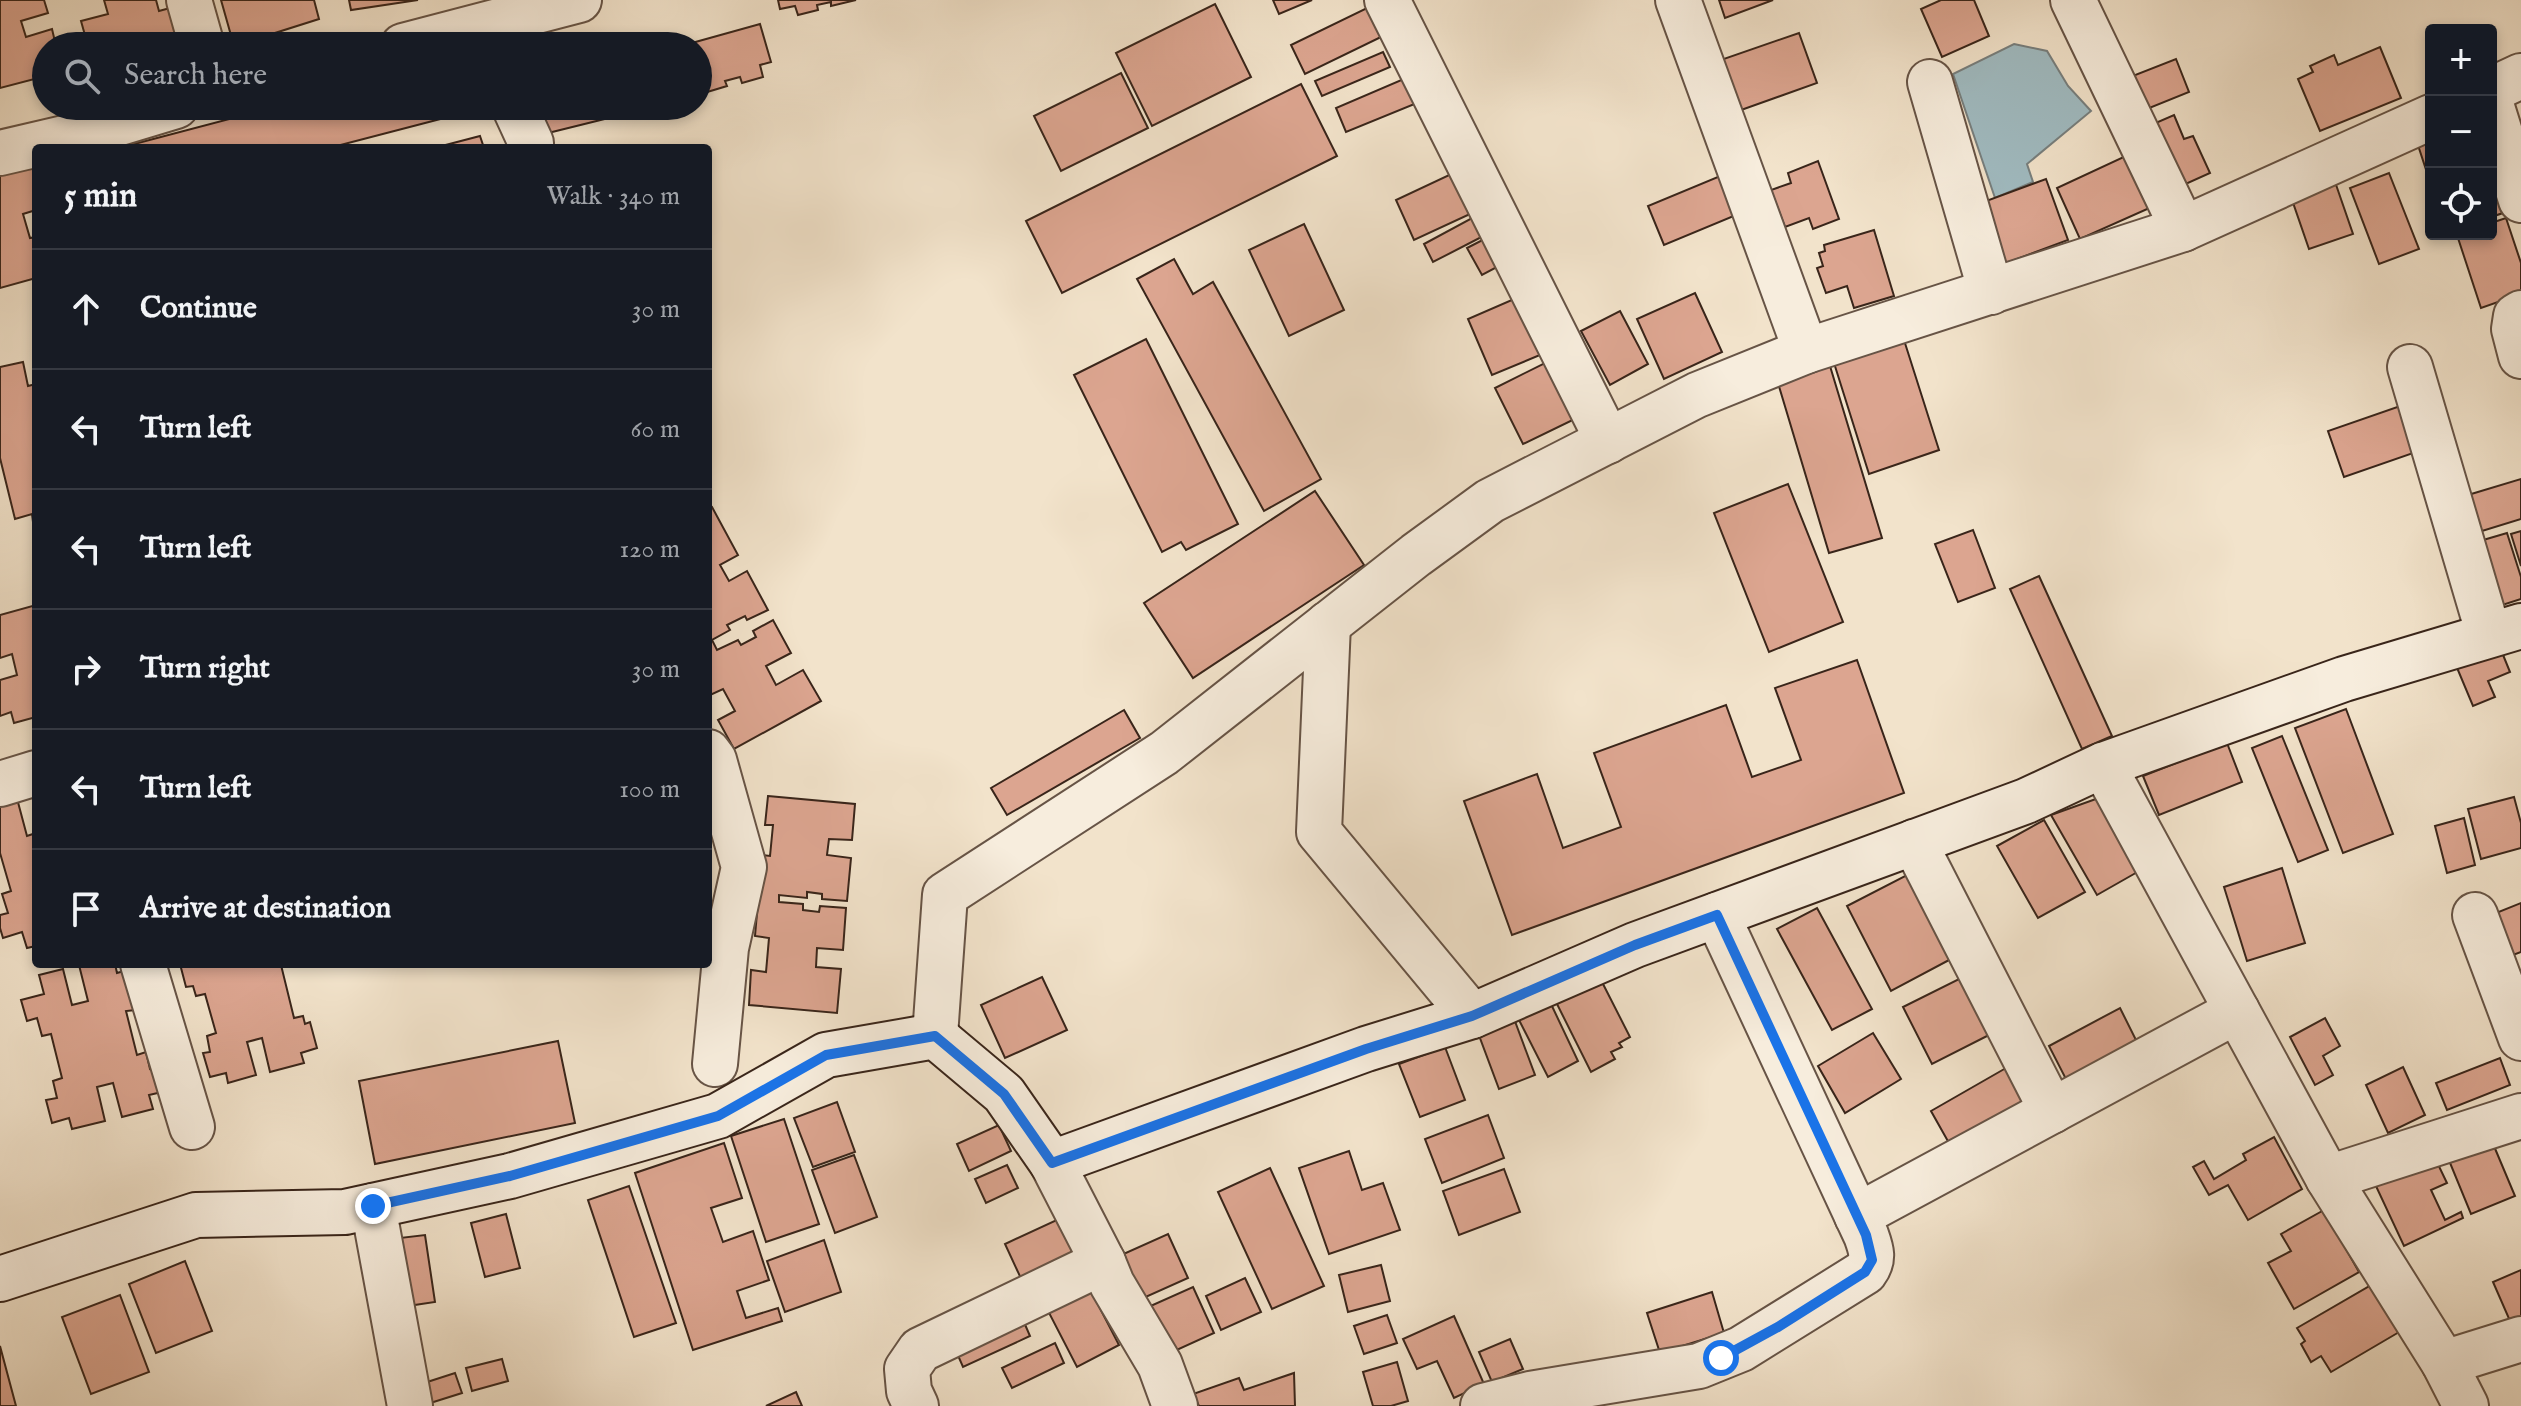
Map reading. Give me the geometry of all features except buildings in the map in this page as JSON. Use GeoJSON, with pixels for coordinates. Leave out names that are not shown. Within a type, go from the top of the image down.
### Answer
{"type":"FeatureCollection","features":[{"type":"Feature","properties":{"kind":"street"},"geometry":{"type":"LineString","coordinates":[[189,0],[198,32]]}},
{"type":"Feature","properties":{"kind":"street"},"geometry":{"type":"LineString","coordinates":[[453,32],[579,0]]}},
{"type":"Feature","properties":{"kind":"street"},"geometry":{"type":"LineString","coordinates":[[1387,0],[1608,441]]}},
{"type":"Feature","properties":{"kind":"street"},"geometry":{"type":"LineString","coordinates":[[1678,0],[1806,351]]}},
{"type":"Feature","properties":{"kind":"street"},"geometry":{"type":"LineString","coordinates":[[2073,0],[2183,229]]}},
{"type":"Feature","properties":{"kind":"street"},"geometry":{"type":"LineString","coordinates":[[2497,87],[2521,76]]}},
{"type":"Feature","properties":{"kind":"street"},"geometry":{"type":"LineString","coordinates":[[1930,82],[1991,292]]}},
{"type":"Feature","properties":{"kind":"street"},"geometry":{"type":"LineString","coordinates":[[64,144],[93,140],[142,120]]}},
{"type":"Feature","properties":{"kind":"street"},"geometry":{"type":"LineString","coordinates":[[935,1036],[945,895],[1164,753],[1490,501],[1697,395],[1806,351],[2183,229],[2425,120]]}},
{"type":"Feature","properties":{"kind":"street"},"geometry":{"type":"LineString","coordinates":[[2497,123],[2521,200]]}},
{"type":"Feature","properties":{"kind":"street"},"geometry":{"type":"LineString","coordinates":[[0,153],[32,149]]}},
{"type":"Feature","properties":{"kind":"street"},"geometry":{"type":"LineString","coordinates":[[2521,313],[2516,316],[2514,329],[2521,356]]}},
{"type":"Feature","properties":{"kind":"street"},"geometry":{"type":"LineString","coordinates":[[1052,1163],[1352,1054],[1472,1016],[1635,945],[2026,801],[2103,765],[2344,679],[2505,630],[2410,367]]}},
{"type":"Feature","properties":{"kind":"street"},"geometry":{"type":"LineString","coordinates":[[1328,624],[1319,832],[1472,1016]]}},
{"type":"Feature","properties":{"kind":"street"},"geometry":{"type":"LineString","coordinates":[[712,757],[744,867],[726,948],[715,1064]]}},
{"type":"Feature","properties":{"kind":"street"},"geometry":{"type":"LineString","coordinates":[[2103,765],[2328,1178],[2444,1363],[2466,1406]]}},
{"type":"Feature","properties":{"kind":"street"},"geometry":{"type":"LineString","coordinates":[[0,784],[32,774]]}},
{"type":"Feature","properties":{"kind":"street"},"geometry":{"type":"LineString","coordinates":[[1914,842],[2052,1111]]}},
{"type":"Feature","properties":{"kind":"street"},"geometry":{"type":"LineString","coordinates":[[1483,1406],[1530,1394],[1699,1366],[1741,1349],[1865,1272],[1872,1260],[1871,1248],[1857,1216],[1717,915]]}},
{"type":"Feature","properties":{"kind":"street"},"geometry":{"type":"LineString","coordinates":[[2475,915],[2521,1038]]}},
{"type":"Feature","properties":{"kind":"street"},"geometry":{"type":"LineString","coordinates":[[144,968],[192,1127]]}},
{"type":"Feature","properties":{"kind":"street"},"geometry":{"type":"LineString","coordinates":[[1857,1216],[2237,1011]]}},
{"type":"Feature","properties":{"kind":"street"},"geometry":{"type":"LineString","coordinates":[[0,1279],[196,1215],[345,1212],[510,1176],[718,1116],[826,1055],[935,1036],[1004,1094],[1052,1163],[1112,1284],[1160,1365],[1175,1406]]}},
{"type":"Feature","properties":{"kind":"street"},"geometry":{"type":"LineString","coordinates":[[2328,1178],[2521,1116]]}},
{"type":"Feature","properties":{"kind":"street"},"geometry":{"type":"LineString","coordinates":[[373,1206],[410,1406]]}},
{"type":"Feature","properties":{"kind":"street"},"geometry":{"type":"LineString","coordinates":[[916,1406],[909,1391],[907,1369],[920,1350],[1103,1262]]}},
{"type":"Feature","properties":{"kind":"street"},"geometry":{"type":"LineString","coordinates":[[2444,1363],[2521,1339]]}},
{"type":"Feature","properties":{"kind":"water"},"geometry":{"type":"Polygon","coordinates":[[[2014,44],[2047,51],[2068,86],[2091,111],[2027,164],[2033,182],[1995,198],[1953,74],[2014,44]]]}},
{"type":"Feature","properties":{"kind":"route"},"geometry":{"type":"LineString","coordinates":[[373,1206],[510,1176],[718,1116],[826,1055],[935,1036],[1004,1094],[1052,1163],[1366,1049],[1472,1016],[1635,945],[1717,915],[1866,1235],[1872,1260],[1865,1272],[1778,1327],[1721,1358]]}}]}
